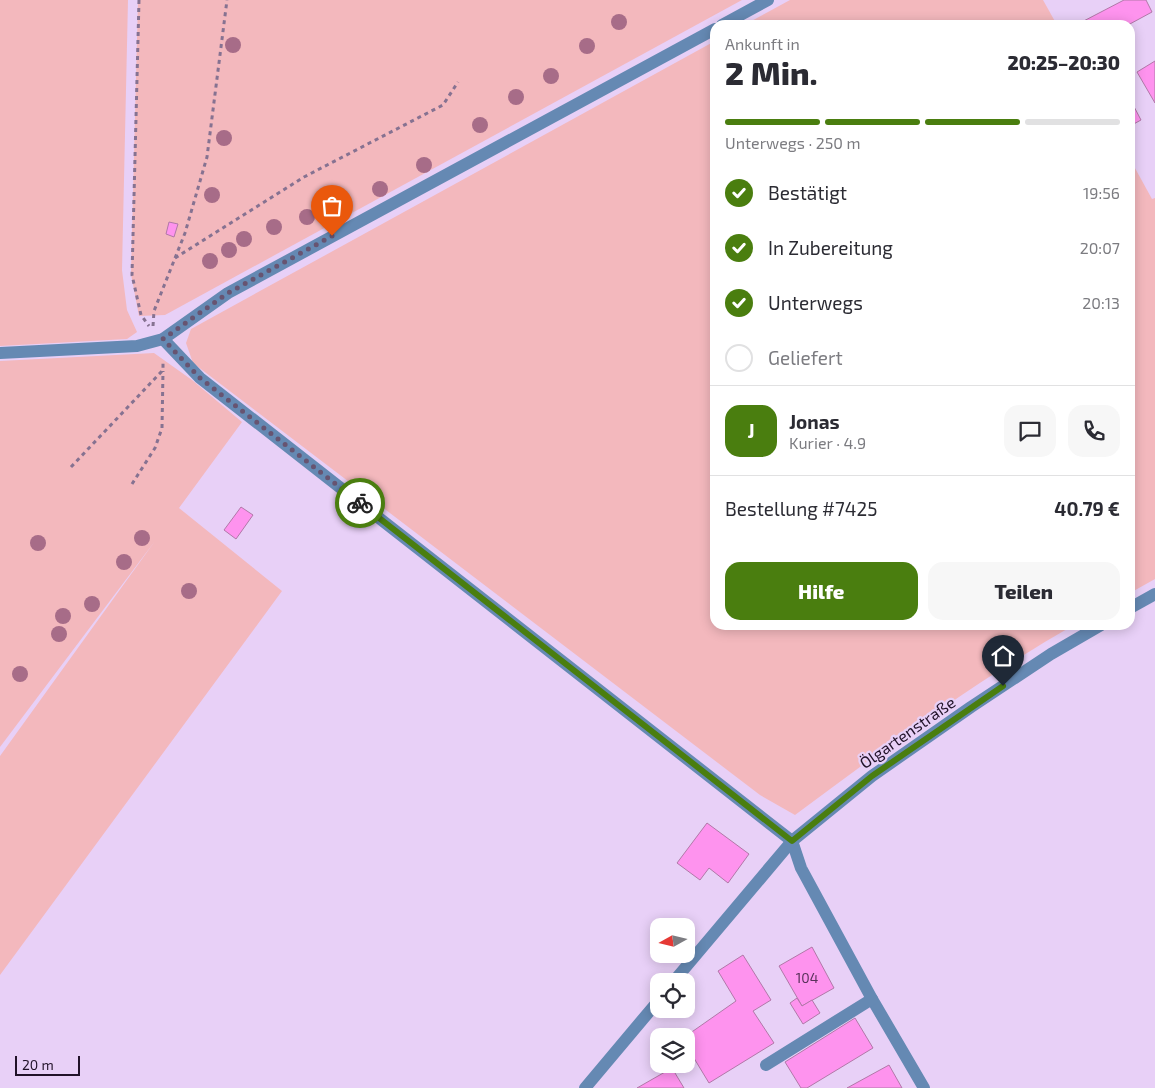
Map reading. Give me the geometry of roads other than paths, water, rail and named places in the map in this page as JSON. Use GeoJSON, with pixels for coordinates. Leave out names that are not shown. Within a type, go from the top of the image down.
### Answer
{"type":"FeatureCollection","features":[{"type":"Feature","properties":{"kind":"street"},"geometry":{"type":"LineString","coordinates":[[731,20],[768,0]]}},
{"type":"Feature","properties":{"kind":"street"},"geometry":{"type":"LineString","coordinates":[[0,353],[137,346],[228,293],[710,32]]}},
{"type":"Feature","properties":{"kind":"street"},"geometry":{"type":"LineString","coordinates":[[158,335],[200,378],[792,841],[800,868],[872,999],[924,1088]]}},
{"type":"Feature","properties":{"kind":"street"},"geometry":{"type":"LineString","coordinates":[[1135,605],[1155,594]]}},
{"type":"Feature","properties":{"kind":"street","name":"Ölgartenstraße"},"geometry":{"type":"LineString","coordinates":[[681,973],[792,841],[872,776],[970,707],[1051,654],[1092,630]]}},
{"type":"Feature","properties":{"kind":"street"},"geometry":{"type":"LineString","coordinates":[[766,1065],[872,999]]}},
{"type":"Feature","properties":{"kind":"street"},"geometry":{"type":"LineString","coordinates":[[585,1088],[650,1011]]}}]}
